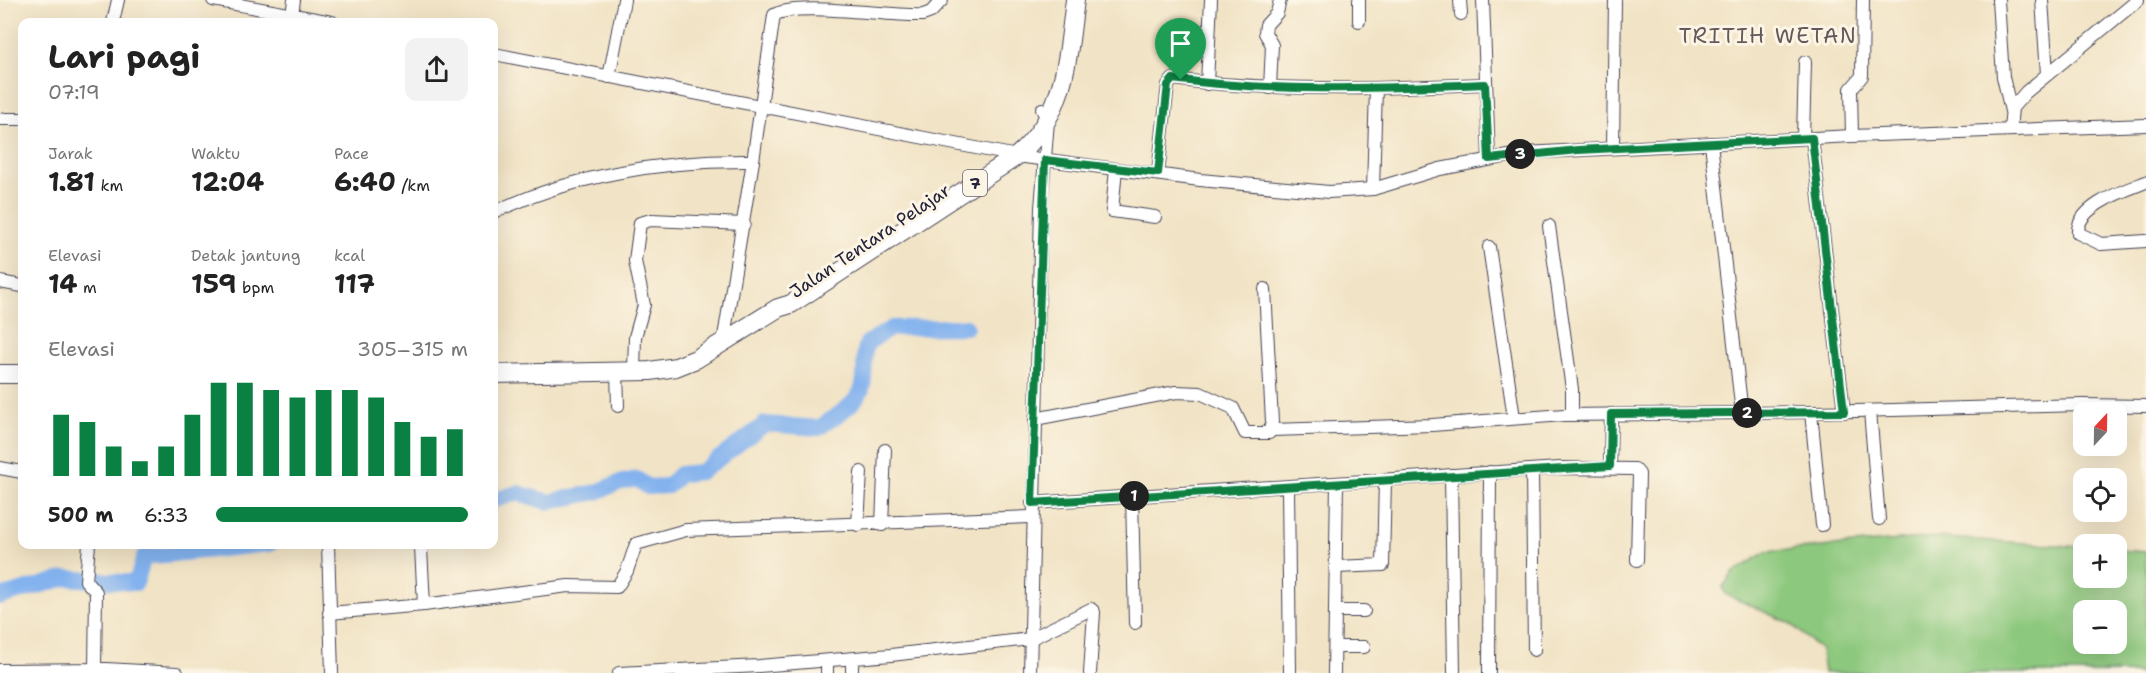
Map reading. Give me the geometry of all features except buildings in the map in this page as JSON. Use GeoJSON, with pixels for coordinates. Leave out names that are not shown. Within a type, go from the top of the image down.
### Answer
{"type":"FeatureCollection","features":[{"type":"Feature","properties":{"kind":"highway","name":"Jalan Tentara Pelajar"},"geometry":{"type":"LineString","coordinates":[[498,374],[625,371],[686,364],[778,308],[787,296],[1038,136],[1056,63],[1064,0]]}},
{"type":"Feature","properties":{"kind":"highway","name":"Jalan Tentara Pelajar"},"geometry":{"type":"LineString","coordinates":[[1045,115],[1060,88],[1076,0]]}},
{"type":"Feature","properties":{"kind":"highway"},"geometry":{"type":"LineString","coordinates":[[0,374],[18,374]]}},
{"type":"Feature","properties":{"kind":"street"},"geometry":{"type":"LineString","coordinates":[[114,18],[118,0]]}},
{"type":"Feature","properties":{"kind":"street"},"geometry":{"type":"LineString","coordinates":[[213,0],[304,18]]}},
{"type":"Feature","properties":{"kind":"street"},"geometry":{"type":"LineString","coordinates":[[292,15],[294,0]]}},
{"type":"Feature","properties":{"kind":"street"},"geometry":{"type":"LineString","coordinates":[[609,77],[624,0]]}},
{"type":"Feature","properties":{"kind":"street"},"geometry":{"type":"LineString","coordinates":[[723,343],[744,224],[774,15],[779,12],[821,11],[923,15],[931,12],[942,0]]}},
{"type":"Feature","properties":{"kind":"street"},"geometry":{"type":"LineString","coordinates":[[1207,84],[1211,0]]}},
{"type":"Feature","properties":{"kind":"street"},"geometry":{"type":"LineString","coordinates":[[1270,88],[1272,45],[1265,33],[1266,23],[1278,11],[1280,0]]}},
{"type":"Feature","properties":{"kind":"street"},"geometry":{"type":"LineString","coordinates":[[1359,0],[1359,21]]}},
{"type":"Feature","properties":{"kind":"street"},"geometry":{"type":"LineString","coordinates":[[1460,0],[1461,14]]}},
{"type":"Feature","properties":{"kind":"street"},"geometry":{"type":"LineString","coordinates":[[1483,0],[1489,159]]}},
{"type":"Feature","properties":{"kind":"street"},"geometry":{"type":"LineString","coordinates":[[1613,148],[1615,0]]}},
{"type":"Feature","properties":{"kind":"street"},"geometry":{"type":"LineString","coordinates":[[1852,136],[1851,89],[1862,76],[1863,0]]}},
{"type":"Feature","properties":{"kind":"street"},"geometry":{"type":"LineString","coordinates":[[1998,0],[2003,77],[2007,105],[2011,111],[2010,130]]}},
{"type":"Feature","properties":{"kind":"street"},"geometry":{"type":"LineString","coordinates":[[2042,0],[2047,74]]}},
{"type":"Feature","properties":{"kind":"street"},"geometry":{"type":"LineString","coordinates":[[2011,111],[2047,74],[2138,0]]}},
{"type":"Feature","properties":{"kind":"street"},"geometry":{"type":"LineString","coordinates":[[498,55],[1008,154],[1200,180],[1329,192],[1372,189],[1489,159],[1525,153],[1807,138],[2146,125]]}},
{"type":"Feature","properties":{"kind":"street"},"geometry":{"type":"LineString","coordinates":[[1805,62],[1807,138],[1844,412]]}},
{"type":"Feature","properties":{"kind":"street"},"geometry":{"type":"LineString","coordinates":[[1158,173],[1170,80],[1270,88],[1376,88],[1485,84]]}},
{"type":"Feature","properties":{"kind":"street"},"geometry":{"type":"LineString","coordinates":[[1372,189],[1376,88]]}},
{"type":"Feature","properties":{"kind":"street"},"geometry":{"type":"LineString","coordinates":[[1030,673],[1031,518],[1045,115]]}},
{"type":"Feature","properties":{"kind":"street"},"geometry":{"type":"LineString","coordinates":[[0,119],[18,119]]}},
{"type":"Feature","properties":{"kind":"street"},"geometry":{"type":"LineString","coordinates":[[1711,143],[1742,413]]}},
{"type":"Feature","properties":{"kind":"street"},"geometry":{"type":"LineString","coordinates":[[498,210],[552,189],[624,169],[700,160],[753,160]]}},
{"type":"Feature","properties":{"kind":"street"},"geometry":{"type":"LineString","coordinates":[[1116,169],[1112,211],[1155,217]]}},
{"type":"Feature","properties":{"kind":"street"},"geometry":{"type":"LineString","coordinates":[[2146,182],[2110,197],[2087,212],[2078,228],[2078,233],[2101,244],[2146,241]]}},
{"type":"Feature","properties":{"kind":"street"},"geometry":{"type":"LineString","coordinates":[[618,406],[625,371],[644,305],[635,261],[640,223],[651,220],[744,224]]}},
{"type":"Feature","properties":{"kind":"street"},"geometry":{"type":"LineString","coordinates":[[1549,226],[1572,389],[1572,415]]}},
{"type":"Feature","properties":{"kind":"street"},"geometry":{"type":"LineString","coordinates":[[1489,247],[1514,418]]}},
{"type":"Feature","properties":{"kind":"street"},"geometry":{"type":"LineString","coordinates":[[0,282],[18,285]]}},
{"type":"Feature","properties":{"kind":"street"},"geometry":{"type":"LineString","coordinates":[[1265,289],[1272,430]]}},
{"type":"Feature","properties":{"kind":"street"},"geometry":{"type":"LineString","coordinates":[[1035,419],[1070,414],[1159,394],[1193,392],[1233,408],[1245,433],[1266,434],[1272,430],[1432,425],[1572,415],[1844,412],[2083,405],[2146,406]]}},
{"type":"Feature","properties":{"kind":"street"},"geometry":{"type":"LineString","coordinates":[[1870,411],[1879,519]]}},
{"type":"Feature","properties":{"kind":"street"},"geometry":{"type":"LineString","coordinates":[[1811,412],[1822,525]]}},
{"type":"Feature","properties":{"kind":"street"},"geometry":{"type":"LineString","coordinates":[[1610,466],[1611,414]]}},
{"type":"Feature","properties":{"kind":"street"},"geometry":{"type":"LineString","coordinates":[[882,525],[885,450]]}},
{"type":"Feature","properties":{"kind":"street"},"geometry":{"type":"LineString","coordinates":[[1032,503],[1610,466],[1635,469],[1639,474],[1637,560]]}},
{"type":"Feature","properties":{"kind":"street"},"geometry":{"type":"LineString","coordinates":[[0,468],[18,471]]}},
{"type":"Feature","properties":{"kind":"street"},"geometry":{"type":"LineString","coordinates":[[1532,470],[1534,650]]}},
{"type":"Feature","properties":{"kind":"street"},"geometry":{"type":"LineString","coordinates":[[858,525],[861,472]]}},
{"type":"Feature","properties":{"kind":"street"},"geometry":{"type":"LineString","coordinates":[[1489,673],[1490,472]]}},
{"type":"Feature","properties":{"kind":"street"},"geometry":{"type":"LineString","coordinates":[[1451,475],[1454,673]]}},
{"type":"Feature","properties":{"kind":"street"},"geometry":{"type":"LineString","coordinates":[[1335,567],[1383,565],[1385,480]]}},
{"type":"Feature","properties":{"kind":"street"},"geometry":{"type":"LineString","coordinates":[[1334,673],[1337,483]]}},
{"type":"Feature","properties":{"kind":"street"},"geometry":{"type":"LineString","coordinates":[[1288,487],[1290,673]]}},
{"type":"Feature","properties":{"kind":"street"},"geometry":{"type":"LineString","coordinates":[[1132,496],[1135,623]]}},
{"type":"Feature","properties":{"kind":"street"},"geometry":{"type":"LineString","coordinates":[[329,613],[424,605],[568,586],[616,587],[627,571],[636,544],[686,530],[882,525],[1031,518]]}},
{"type":"Feature","properties":{"kind":"street"},"geometry":{"type":"LineString","coordinates":[[89,549],[86,579],[96,592],[95,669]]}},
{"type":"Feature","properties":{"kind":"street"},"geometry":{"type":"LineString","coordinates":[[328,549],[332,673]]}},
{"type":"Feature","properties":{"kind":"street"},"geometry":{"type":"LineString","coordinates":[[421,549],[424,605]]}},
{"type":"Feature","properties":{"kind":"street"},"geometry":{"type":"LineString","coordinates":[[619,673],[827,667],[852,659],[1030,639],[1097,607],[1094,612],[1090,673]]}},
{"type":"Feature","properties":{"kind":"street"},"geometry":{"type":"LineString","coordinates":[[1335,610],[1364,611]]}},
{"type":"Feature","properties":{"kind":"street"},"geometry":{"type":"LineString","coordinates":[[1335,646],[1364,647]]}},
{"type":"Feature","properties":{"kind":"street"},"geometry":{"type":"LineString","coordinates":[[852,659],[852,673]]}},
{"type":"Feature","properties":{"kind":"street"},"geometry":{"type":"LineString","coordinates":[[0,670],[95,669],[177,673]]}},
{"type":"Feature","properties":{"kind":"green space"},"geometry":{"type":"Polygon","coordinates":[[[1933,537],[2073,546],[2073,588],[2127,588],[2127,551],[2146,552],[2146,673],[1824,673],[1821,650],[1791,624],[1727,595],[1722,588],[1734,572],[1766,552],[1933,537]]]}},
{"type":"Feature","properties":{"kind":"waterway"},"geometry":{"type":"LineString","coordinates":[[498,499],[518,493],[548,502],[597,492],[618,483],[637,479],[648,487],[668,486],[680,474],[701,472],[765,424],[819,428],[838,415],[861,392],[867,343],[892,328],[966,327]]}},
{"type":"Feature","properties":{"kind":"waterway"},"geometry":{"type":"LineString","coordinates":[[0,597],[66,578],[136,583],[144,557],[222,549]]}},
{"type":"Feature","properties":{"kind":"district","name":"TRITIH WETAN"},"geometry":{"type":"Point","coordinates":[1768,36]}},
{"type":"Feature","properties":{"kind":"route"},"geometry":{"type":"LineString","coordinates":[[1170,80],[1181,80],[1200,84],[1281,89],[1485,84],[1489,159],[1525,153],[1812,138],[1844,412],[1611,414],[1610,466],[1032,503],[1041,208],[1045,160],[1158,173],[1168,85],[1170,80]]}}]}
